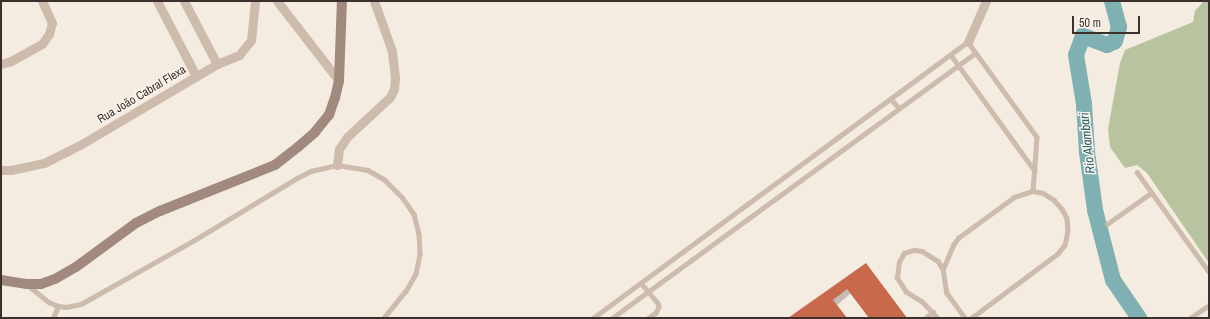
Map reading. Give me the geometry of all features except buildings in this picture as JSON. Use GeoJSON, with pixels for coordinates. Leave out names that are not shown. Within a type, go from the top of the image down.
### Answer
{"type":"FeatureCollection","features":[{"type":"Feature","properties":{"kind":"main road"},"geometry":{"type":"LineString","coordinates":[[1,280],[26,284],[41,284],[55,279],[76,268],[136,223],[160,210],[275,165],[315,132],[329,115],[339,81],[342,1]]}},
{"type":"Feature","properties":{"kind":"street"},"geometry":{"type":"LineString","coordinates":[[1,64],[11,61],[42,44],[49,34],[52,23],[42,1]]}},
{"type":"Feature","properties":{"kind":"street"},"geometry":{"type":"LineString","coordinates":[[157,1],[196,76]]}},
{"type":"Feature","properties":{"kind":"street"},"geometry":{"type":"LineString","coordinates":[[184,1],[217,64]]}},
{"type":"Feature","properties":{"kind":"street","name":"Rua João Cabral Flexa"},"geometry":{"type":"LineString","coordinates":[[1,170],[11,170],[44,163],[80,145],[217,64],[239,55],[249,45],[253,32],[255,1]]}},
{"type":"Feature","properties":{"kind":"street"},"geometry":{"type":"LineString","coordinates":[[277,1],[339,81]]}},
{"type":"Feature","properties":{"kind":"street"},"geometry":{"type":"LineString","coordinates":[[337,165],[339,149],[347,137],[390,97],[394,89],[395,77],[392,51],[374,1]]}},
{"type":"Feature","properties":{"kind":"street"},"geometry":{"type":"LineString","coordinates":[[968,42],[986,1]]}},
{"type":"Feature","properties":{"kind":"lane"},"geometry":{"type":"LineString","coordinates":[[593,318],[968,42],[1037,136],[1033,191]]}},
{"type":"Feature","properties":{"kind":"lane"},"geometry":{"type":"LineString","coordinates":[[612,318],[976,53]]}},
{"type":"Feature","properties":{"kind":"lane"},"geometry":{"type":"LineString","coordinates":[[951,55],[1034,171]]}},
{"type":"Feature","properties":{"kind":"lane"},"geometry":{"type":"LineString","coordinates":[[891,99],[899,108]]}},
{"type":"Feature","properties":{"kind":"lane"},"geometry":{"type":"LineString","coordinates":[[26,284],[49,302],[58,306],[66,307],[81,304],[193,241],[297,178],[311,171],[337,165],[368,170],[385,180],[402,197],[414,214],[420,234],[420,254],[416,274],[406,292],[384,318]]}},
{"type":"Feature","properties":{"kind":"lane"},"geometry":{"type":"LineString","coordinates":[[1137,172],[1209,272]]}},
{"type":"Feature","properties":{"kind":"lane"},"geometry":{"type":"LineString","coordinates":[[943,269],[953,245],[958,238],[1014,196],[1033,191],[1043,193],[1054,200],[1062,209],[1067,218],[1068,231],[1064,245],[1058,254],[972,318]]}},
{"type":"Feature","properties":{"kind":"lane"},"geometry":{"type":"LineString","coordinates":[[1107,224],[1151,193]]}},
{"type":"Feature","properties":{"kind":"lane"},"geometry":{"type":"LineString","coordinates":[[937,318],[922,302],[906,292],[901,286],[897,278],[899,262],[904,253],[914,250],[932,256],[938,260],[943,269],[947,293],[965,318]]}},
{"type":"Feature","properties":{"kind":"lane"},"geometry":{"type":"LineString","coordinates":[[642,283],[659,307],[656,313],[649,318]]}},
{"type":"Feature","properties":{"kind":"lane"},"geometry":{"type":"LineString","coordinates":[[1190,318],[1209,305]]}},
{"type":"Feature","properties":{"kind":"lane"},"geometry":{"type":"LineString","coordinates":[[54,318],[58,306]]}},
{"type":"Feature","properties":{"kind":"lane"},"geometry":{"type":"LineString","coordinates":[[925,318],[933,312]]}},
{"type":"Feature","properties":{"kind":"green space"},"geometry":{"type":"Polygon","coordinates":[[[1204,1],[1209,1],[1209,263],[1147,173],[1137,165],[1125,168],[1110,147],[1108,129],[1120,63],[1125,50],[1193,22],[1195,11],[1204,1]]]}},
{"type":"Feature","properties":{"kind":"waterway","name":"Rio Alambari"},"geometry":{"type":"LineString","coordinates":[[1112,1],[1119,27],[1115,41],[1107,45],[1083,36],[1076,55],[1084,104],[1087,152],[1095,210],[1113,280],[1139,318]]}}]}
